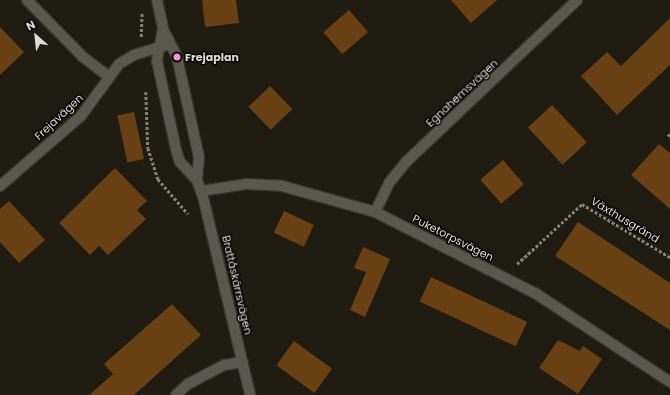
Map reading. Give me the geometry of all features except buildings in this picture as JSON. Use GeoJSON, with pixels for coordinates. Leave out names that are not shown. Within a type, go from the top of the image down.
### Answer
{"type":"FeatureCollection","features":[{"type":"Feature","properties":{"kind":"street"},"geometry":{"type":"LineString","coordinates":[[27,0],[83,57],[108,76]]}},
{"type":"Feature","properties":{"kind":"street","name":"Brattåskärrsvägen"},"geometry":{"type":"LineString","coordinates":[[157,0],[162,29],[177,57],[198,157],[197,180],[201,191],[250,395]]}},
{"type":"Feature","properties":{"kind":"street","name":"Egnahemsvägen"},"geometry":{"type":"LineString","coordinates":[[375,212],[389,182],[407,161],[577,0]]}},
{"type":"Feature","properties":{"kind":"street","name":"Brattåskärrsvägen"},"geometry":{"type":"LineString","coordinates":[[162,29],[157,61],[176,150],[180,162],[197,180]]}},
{"type":"Feature","properties":{"kind":"street","name":"Frejavägen"},"geometry":{"type":"LineString","coordinates":[[0,186],[80,116],[98,96],[108,76],[134,55],[170,44]]}},
{"type":"Feature","properties":{"kind":"street","name":"Puketorpsvägen"},"geometry":{"type":"LineString","coordinates":[[201,191],[247,184],[282,186],[375,212],[536,294],[670,382]]}},
{"type":"Feature","properties":{"kind":"street"},"geometry":{"type":"LineString","coordinates":[[176,395],[188,384],[224,365],[243,362]]}},
{"type":"Feature","properties":{"kind":"path","name":"Växthusgränd"},"geometry":{"type":"LineString","coordinates":[[504,277],[582,204],[670,257]]}},
{"type":"Feature","properties":{"kind":"place","name":"Frejaplan"},"geometry":{"type":"Point","coordinates":[177,57]}}]}
